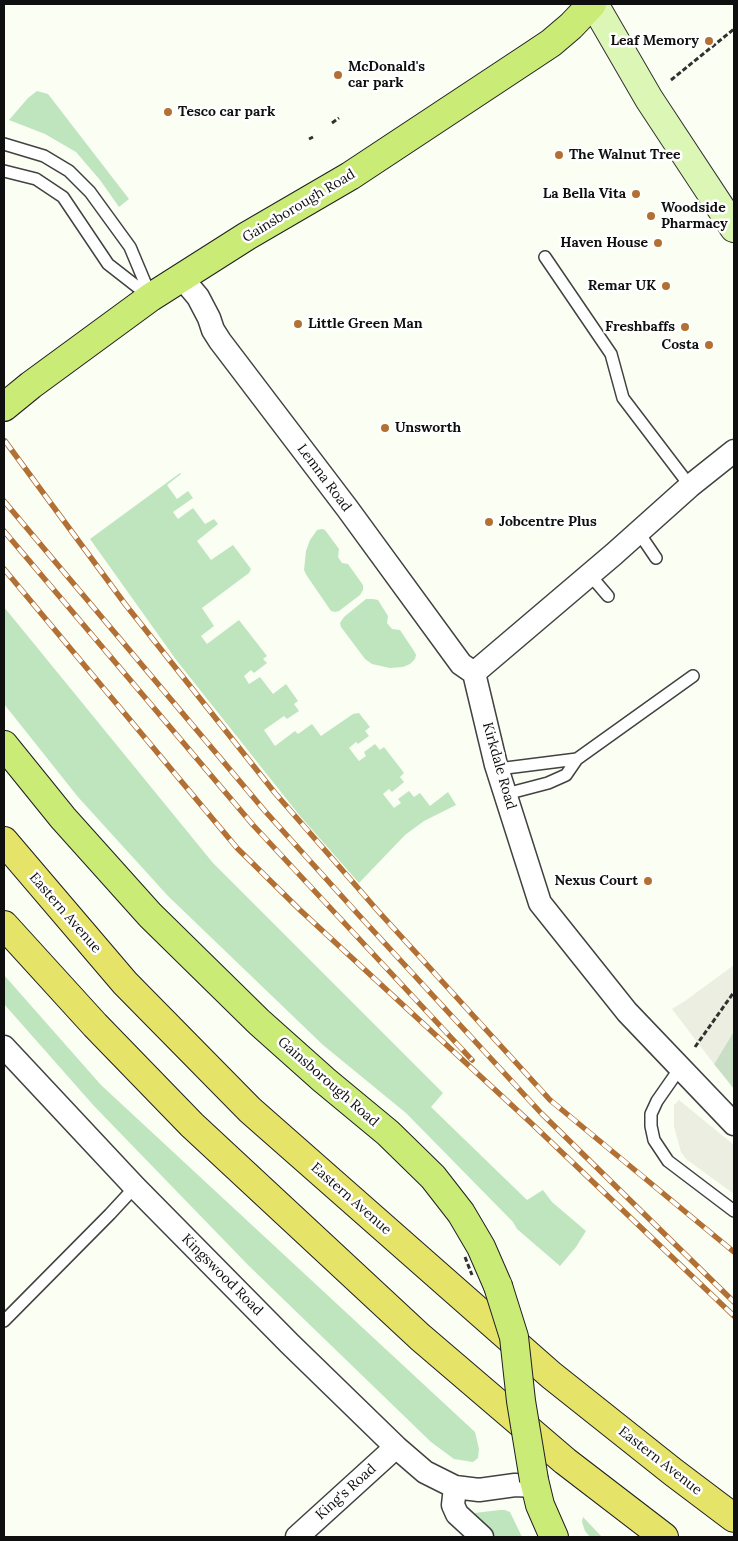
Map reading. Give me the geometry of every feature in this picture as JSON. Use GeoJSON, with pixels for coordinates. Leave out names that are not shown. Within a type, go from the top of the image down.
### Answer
{"type":"FeatureCollection","features":[{"type":"Feature","properties":{"kind":"highway","name":"Eastern Avenue"},"geometry":{"type":"LineString","coordinates":[[4,841],[125,983],[250,1110],[552,1375],[673,1472],[734,1518]]}},
{"type":"Feature","properties":{"kind":"highway"},"geometry":{"type":"LineString","coordinates":[[4,925],[95,1024],[192,1125],[420,1337],[566,1461],[664,1537]]}},
{"type":"Feature","properties":{"kind":"main road","name":"Gainsborough Road"},"geometry":{"type":"LineString","coordinates":[[4,407],[31,385],[151,298],[247,236],[350,176],[551,43],[593,4]]}},
{"type":"Feature","properties":{"kind":"main road","name":"Gainsborough Road"},"geometry":{"type":"LineString","coordinates":[[4,745],[63,818],[150,915],[259,1022],[388,1134],[433,1177],[461,1213],[481,1247],[498,1286],[514,1337],[521,1401],[535,1483],[540,1505],[554,1537]]}},
{"type":"Feature","properties":{"kind":"street"},"geometry":{"type":"LineString","coordinates":[[593,4],[649,98],[734,228]]}},
{"type":"Feature","properties":{"kind":"street","name":"Lemna Road"},"geometry":{"type":"LineString","coordinates":[[182,278],[198,297],[220,341],[347,508],[461,664],[474,673]]}},
{"type":"Feature","properties":{"kind":"street"},"geometry":{"type":"LineString","coordinates":[[474,673],[639,533],[690,486],[734,451]]}},
{"type":"Feature","properties":{"kind":"street","name":"Kirkdale Road"},"geometry":{"type":"LineString","coordinates":[[474,673],[498,770],[540,903],[627,1012],[734,1124]]}},
{"type":"Feature","properties":{"kind":"street","name":"Kingswood Road"},"geometry":{"type":"LineString","coordinates":[[4,1047],[135,1187],[290,1344],[396,1447],[425,1472],[455,1487],[479,1490],[535,1483]]}},
{"type":"Feature","properties":{"kind":"street","name":"King's Road"},"geometry":{"type":"LineString","coordinates":[[297,1537],[396,1447]]}},
{"type":"Feature","properties":{"kind":"street"},"geometry":{"type":"LineString","coordinates":[[455,1487],[454,1505],[457,1514],[482,1537]]}},
{"type":"Feature","properties":{"kind":"lane"},"geometry":{"type":"LineString","coordinates":[[4,144],[44,156],[69,171],[90,192],[130,247],[151,298]]}},
{"type":"Feature","properties":{"kind":"lane"},"geometry":{"type":"LineString","coordinates":[[4,170],[36,179],[62,198],[108,264],[151,298]]}},
{"type":"Feature","properties":{"kind":"lane"},"geometry":{"type":"LineString","coordinates":[[545,256],[611,354],[623,398],[690,486]]}},
{"type":"Feature","properties":{"kind":"lane"},"geometry":{"type":"LineString","coordinates":[[639,533],[656,558]]}},
{"type":"Feature","properties":{"kind":"lane"},"geometry":{"type":"LineString","coordinates":[[590,575],[608,596]]}},
{"type":"Feature","properties":{"kind":"lane"},"geometry":{"type":"LineString","coordinates":[[506,794],[548,783],[566,775],[577,759],[693,676]]}},
{"type":"Feature","properties":{"kind":"lane"},"geometry":{"type":"LineString","coordinates":[[498,770],[577,759]]}},
{"type":"Feature","properties":{"kind":"lane"},"geometry":{"type":"LineString","coordinates":[[680,1068],[657,1101],[651,1114],[654,1140],[668,1161],[734,1212]]}},
{"type":"Feature","properties":{"kind":"lane"},"geometry":{"type":"LineString","coordinates":[[4,1321],[135,1187]]}},
{"type":"Feature","properties":{"kind":"path"},"geometry":{"type":"LineString","coordinates":[[673,78],[734,29]]}},
{"type":"Feature","properties":{"kind":"path"},"geometry":{"type":"LineString","coordinates":[[332,123],[339,118]]}},
{"type":"Feature","properties":{"kind":"path"},"geometry":{"type":"LineString","coordinates":[[680,1068],[734,992]]}},
{"type":"Feature","properties":{"kind":"green space"},"geometry":{"type":"Polygon","coordinates":[[[37,91],[48,94],[129,199],[119,207],[100,180],[76,152],[45,134],[9,120],[28,98],[37,91]]]}},
{"type":"Feature","properties":{"kind":"green space"},"geometry":{"type":"Polygon","coordinates":[[[180,473],[167,485],[177,499],[188,491],[193,498],[173,512],[178,519],[193,508],[205,524],[214,519],[218,524],[197,541],[211,560],[233,545],[251,569],[249,573],[202,608],[214,626],[201,636],[207,644],[239,620],[267,656],[263,659],[267,663],[254,673],[251,670],[244,676],[249,684],[260,677],[273,694],[286,684],[298,701],[294,704],[299,711],[287,719],[284,716],[264,730],[275,746],[295,731],[298,734],[312,724],[321,736],[353,714],[359,713],[370,727],[365,731],[369,736],[358,744],[356,742],[349,748],[359,761],[366,756],[364,752],[375,744],[380,750],[384,747],[404,773],[400,777],[404,782],[392,792],[389,789],[383,794],[394,808],[401,803],[398,799],[409,791],[414,797],[420,793],[430,806],[448,792],[456,805],[424,821],[405,835],[359,883],[300,816],[177,661],[90,539],[180,473]]]}},
{"type":"Feature","properties":{"kind":"green space"},"geometry":{"type":"Polygon","coordinates":[[[317,530],[325,530],[339,549],[338,557],[342,563],[348,564],[363,585],[360,595],[335,612],[331,611],[304,570],[306,551],[310,540],[317,530]]]}},
{"type":"Feature","properties":{"kind":"green space"},"geometry":{"type":"Polygon","coordinates":[[[366,599],[378,600],[388,616],[387,623],[392,629],[400,630],[416,655],[410,664],[403,667],[390,668],[372,664],[365,659],[341,627],[340,623],[344,617],[366,599]]]}},
{"type":"Feature","properties":{"kind":"green space"},"geometry":{"type":"Polygon","coordinates":[[[4,607],[213,863],[443,1093],[431,1107],[527,1200],[543,1190],[552,1202],[586,1231],[576,1247],[560,1266],[517,1229],[513,1222],[406,1113],[323,1045],[168,896],[78,797],[4,704],[4,607]]]}},
{"type":"Feature","properties":{"kind":"green space"},"geometry":{"type":"Polygon","coordinates":[[[4,975],[101,1085],[475,1432],[479,1449],[478,1458],[473,1462],[454,1459],[431,1442],[249,1266],[94,1106],[4,1004],[4,975]]]}},
{"type":"Feature","properties":{"kind":"green space"},"geometry":{"type":"Polygon","coordinates":[[[734,1031],[734,1089],[714,1064],[734,1031]]]}},
{"type":"Feature","properties":{"kind":"green space"},"geometry":{"type":"Polygon","coordinates":[[[500,1510],[510,1512],[522,1537],[493,1537],[464,1512],[474,1513],[500,1510]]]}},
{"type":"Feature","properties":{"kind":"green space"},"geometry":{"type":"Polygon","coordinates":[[[583,1517],[602,1537],[590,1537],[585,1531],[582,1522],[583,1517]]]}},
{"type":"Feature","properties":{"kind":"shaded area"},"geometry":{"type":"Polygon","coordinates":[[[734,965],[734,1031],[714,1064],[672,1009],[734,965]]]}},
{"type":"Feature","properties":{"kind":"shaded area"},"geometry":{"type":"Polygon","coordinates":[[[679,1100],[734,1145],[734,1194],[686,1159],[681,1152],[674,1126],[674,1105],[679,1100]]]}},
{"type":"Feature","properties":{"kind":"railway"},"geometry":{"type":"LineString","coordinates":[[5,441],[125,604],[275,793],[378,911],[550,1100],[734,1252]]}},
{"type":"Feature","properties":{"kind":"railway"},"geometry":{"type":"LineString","coordinates":[[4,501],[264,810],[356,912],[541,1113],[734,1302]]}},
{"type":"Feature","properties":{"kind":"railway"},"geometry":{"type":"LineString","coordinates":[[4,531],[253,825],[472,1060]]}},
{"type":"Feature","properties":{"kind":"railway"},"geometry":{"type":"LineString","coordinates":[[4,569],[237,848],[300,910],[530,1122],[734,1316]]}},
{"type":"Feature","properties":{"kind":"place","name":"Leaf Memory"},"geometry":{"type":"Point","coordinates":[709,41]}},
{"type":"Feature","properties":{"kind":"place","name":"McDonald's car park"},"geometry":{"type":"Point","coordinates":[338,75]}},
{"type":"Feature","properties":{"kind":"place","name":"Tesco car park"},"geometry":{"type":"Point","coordinates":[168,112]}},
{"type":"Feature","properties":{"kind":"place","name":"The Walnut Tree"},"geometry":{"type":"Point","coordinates":[559,155]}},
{"type":"Feature","properties":{"kind":"place","name":"La Bella Vita"},"geometry":{"type":"Point","coordinates":[636,194]}},
{"type":"Feature","properties":{"kind":"place","name":"Woodside Pharmacy"},"geometry":{"type":"Point","coordinates":[651,216]}},
{"type":"Feature","properties":{"kind":"place","name":"Haven House"},"geometry":{"type":"Point","coordinates":[658,243]}},
{"type":"Feature","properties":{"kind":"place","name":"Remar UK"},"geometry":{"type":"Point","coordinates":[666,286]}},
{"type":"Feature","properties":{"kind":"place","name":"Little Green Man"},"geometry":{"type":"Point","coordinates":[298,324]}},
{"type":"Feature","properties":{"kind":"place","name":"Freshbaffs"},"geometry":{"type":"Point","coordinates":[685,327]}},
{"type":"Feature","properties":{"kind":"place","name":"Costa"},"geometry":{"type":"Point","coordinates":[709,345]}},
{"type":"Feature","properties":{"kind":"place","name":"Unsworth"},"geometry":{"type":"Point","coordinates":[385,428]}},
{"type":"Feature","properties":{"kind":"place","name":"Jobcentre Plus"},"geometry":{"type":"Point","coordinates":[489,522]}},
{"type":"Feature","properties":{"kind":"place","name":"Nexus Court"},"geometry":{"type":"Point","coordinates":[648,881]}}]}
